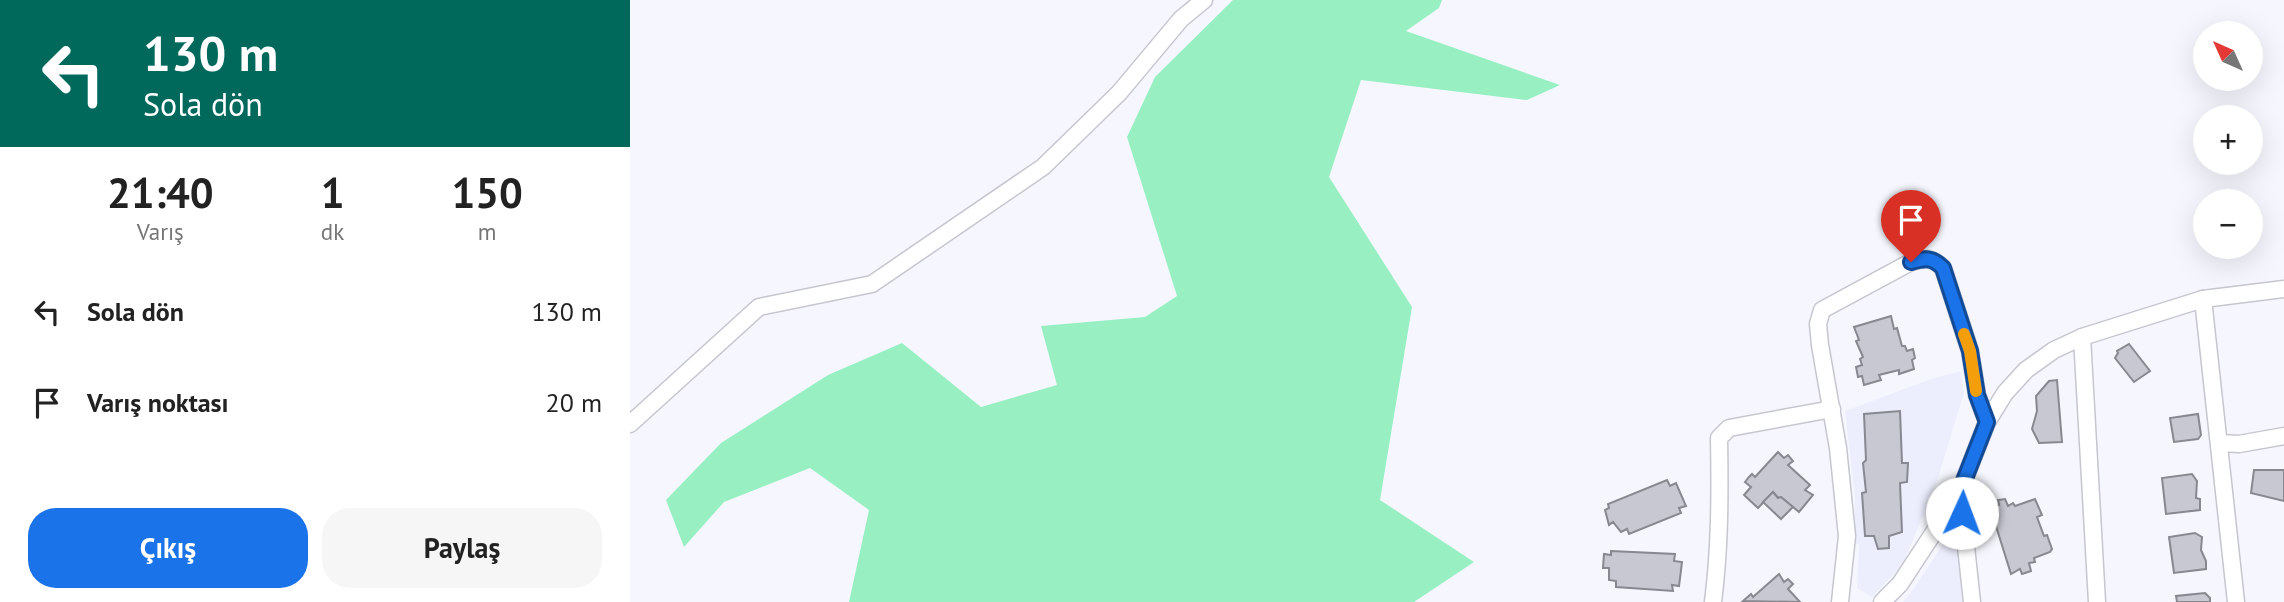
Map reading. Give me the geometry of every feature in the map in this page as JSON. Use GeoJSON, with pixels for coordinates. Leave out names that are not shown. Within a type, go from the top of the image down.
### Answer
{"type":"FeatureCollection","features":[{"type":"Feature","properties":{"kind":"street"},"geometry":{"type":"LineString","coordinates":[[630,424],[759,307],[872,284],[1043,167],[1119,93],[1181,19],[1204,0]]}},
{"type":"Feature","properties":{"kind":"street"},"geometry":{"type":"LineString","coordinates":[[1840,602],[1847,536],[1838,448],[1818,324],[1822,310],[1911,262],[1926,258],[1936,261],[1943,268],[1970,351],[1977,395],[1987,422]]}},
{"type":"Feature","properties":{"kind":"street"},"geometry":{"type":"LineString","coordinates":[[1882,602],[1900,584],[1960,491],[1987,422],[2005,393],[2026,370],[2054,350],[2082,337],[2203,299],[2284,289]]}},
{"type":"Feature","properties":{"kind":"street"},"geometry":{"type":"LineString","coordinates":[[2203,299],[2236,602]]}},
{"type":"Feature","properties":{"kind":"street"},"geometry":{"type":"LineString","coordinates":[[2082,337],[2097,602]]}},
{"type":"Feature","properties":{"kind":"street"},"geometry":{"type":"LineString","coordinates":[[1713,602],[1720,515],[1719,438],[1729,428],[1832,409]]}},
{"type":"Feature","properties":{"kind":"street"},"geometry":{"type":"LineString","coordinates":[[2219,443],[2239,444],[2284,436]]}},
{"type":"Feature","properties":{"kind":"street"},"geometry":{"type":"LineString","coordinates":[[1960,491],[1972,602]]}},
{"type":"Feature","properties":{"kind":"shaded area"},"geometry":{"type":"Polygon","coordinates":[[[1961,371],[1964,393],[1937,481],[1903,564],[1872,597],[1857,588],[1859,544],[1854,544],[1855,498],[1845,411],[1931,379],[1961,371]]]}},
{"type":"Feature","properties":{"kind":"shaded area"},"geometry":{"type":"Polygon","coordinates":[[[1955,526],[1964,547],[1966,602],[1903,602],[1912,591],[1955,526]]]}},
{"type":"Feature","properties":{"kind":"green space"},"geometry":{"type":"Polygon","coordinates":[[[1233,0],[1442,0],[1439,8],[1406,31],[1560,85],[1527,100],[1361,80],[1329,177],[1412,307],[1380,500],[1474,562],[1414,602],[849,602],[869,510],[810,468],[724,502],[684,547],[666,500],[721,443],[828,375],[902,343],[981,407],[1057,385],[1041,326],[1145,317],[1177,296],[1127,137],[1155,77],[1233,0]]]}},
{"type":"Feature","properties":{"kind":"building"},"geometry":{"type":"Polygon","coordinates":[[[1891,316],[1902,346],[1905,346],[1907,351],[1913,349],[1914,369],[1899,374],[1899,370],[1879,375],[1881,380],[1864,385],[1862,376],[1858,377],[1856,367],[1862,365],[1860,359],[1863,357],[1856,341],[1859,340],[1854,327],[1891,316]]]}},
{"type":"Feature","properties":{"kind":"building"},"geometry":{"type":"Polygon","coordinates":[[[2129,344],[2150,371],[2134,382],[2115,358],[2117,351],[2129,344]]]}},
{"type":"Feature","properties":{"kind":"building"},"geometry":{"type":"Polygon","coordinates":[[[2057,380],[2062,442],[2039,443],[2032,429],[2037,411],[2036,396],[2049,381],[2057,380]]]}},
{"type":"Feature","properties":{"kind":"building"},"geometry":{"type":"Polygon","coordinates":[[[1900,411],[1902,463],[1908,463],[1907,482],[1900,483],[1902,532],[1889,536],[1889,548],[1878,549],[1874,536],[1865,536],[1862,493],[1866,492],[1863,463],[1866,460],[1864,414],[1900,411]]]}},
{"type":"Feature","properties":{"kind":"building"},"geometry":{"type":"Polygon","coordinates":[[[2198,414],[2201,435],[2198,439],[2174,442],[2170,418],[2198,414]]]}},
{"type":"Feature","properties":{"kind":"building"},"geometry":{"type":"Polygon","coordinates":[[[1778,452],[1784,458],[1788,455],[1793,461],[1788,465],[1810,485],[1805,490],[1813,495],[1799,512],[1773,492],[1758,508],[1744,495],[1751,487],[1745,482],[1752,474],[1755,477],[1778,452]]]}},
{"type":"Feature","properties":{"kind":"building"},"geometry":{"type":"Polygon","coordinates":[[[2254,470],[2284,470],[2284,501],[2251,493],[2254,470]]]}},
{"type":"Feature","properties":{"kind":"building"},"geometry":{"type":"Polygon","coordinates":[[[2192,474],[2197,481],[2196,498],[2200,499],[2200,510],[2166,514],[2162,478],[2192,474]]]}},
{"type":"Feature","properties":{"kind":"building"},"geometry":{"type":"Polygon","coordinates":[[[1667,480],[1670,486],[1676,483],[1686,506],[1679,508],[1681,513],[1629,534],[1627,529],[1621,532],[1613,522],[1609,525],[1605,510],[1609,508],[1608,504],[1667,480]]]}},
{"type":"Feature","properties":{"kind":"building"},"geometry":{"type":"Polygon","coordinates":[[[1773,492],[1793,507],[1781,519],[1763,502],[1773,492]]]}},
{"type":"Feature","properties":{"kind":"building"},"geometry":{"type":"Polygon","coordinates":[[[2005,499],[2008,506],[2013,503],[2015,506],[2035,499],[2042,515],[2037,517],[2052,549],[2034,558],[2035,562],[2029,563],[2031,571],[2022,574],[2020,569],[2011,574],[1990,507],[1999,505],[1998,500],[2005,499]]]}},
{"type":"Feature","properties":{"kind":"building"},"geometry":{"type":"Polygon","coordinates":[[[2195,533],[2202,537],[2201,550],[2206,569],[2174,573],[2169,537],[2195,533]]]}},
{"type":"Feature","properties":{"kind":"building"},"geometry":{"type":"Polygon","coordinates":[[[1611,551],[1675,554],[1674,561],[1682,562],[1679,586],[1672,585],[1673,591],[1616,587],[1616,581],[1609,580],[1609,568],[1603,568],[1604,554],[1611,555],[1611,551]]]}},
{"type":"Feature","properties":{"kind":"building"},"geometry":{"type":"Polygon","coordinates":[[[1779,574],[1784,582],[1788,579],[1793,584],[1788,589],[1800,602],[1743,601],[1751,594],[1753,597],[1779,574]]]}},
{"type":"Feature","properties":{"kind":"building"},"geometry":{"type":"Polygon","coordinates":[[[2205,593],[2210,602],[2177,602],[2176,596],[2205,593]]]}},
{"type":"Feature","properties":{"kind":"slow traffic"},"geometry":{"type":"LineString","coordinates":[[1964,334],[1970,351],[1976,391]]}},
{"type":"Feature","properties":{"kind":"route"},"geometry":{"type":"LineString","coordinates":[[1911,262],[1926,258],[1936,261],[1943,268],[1970,351],[1977,395],[1987,422],[1969,462],[1960,491],[1962,513]]}}]}
